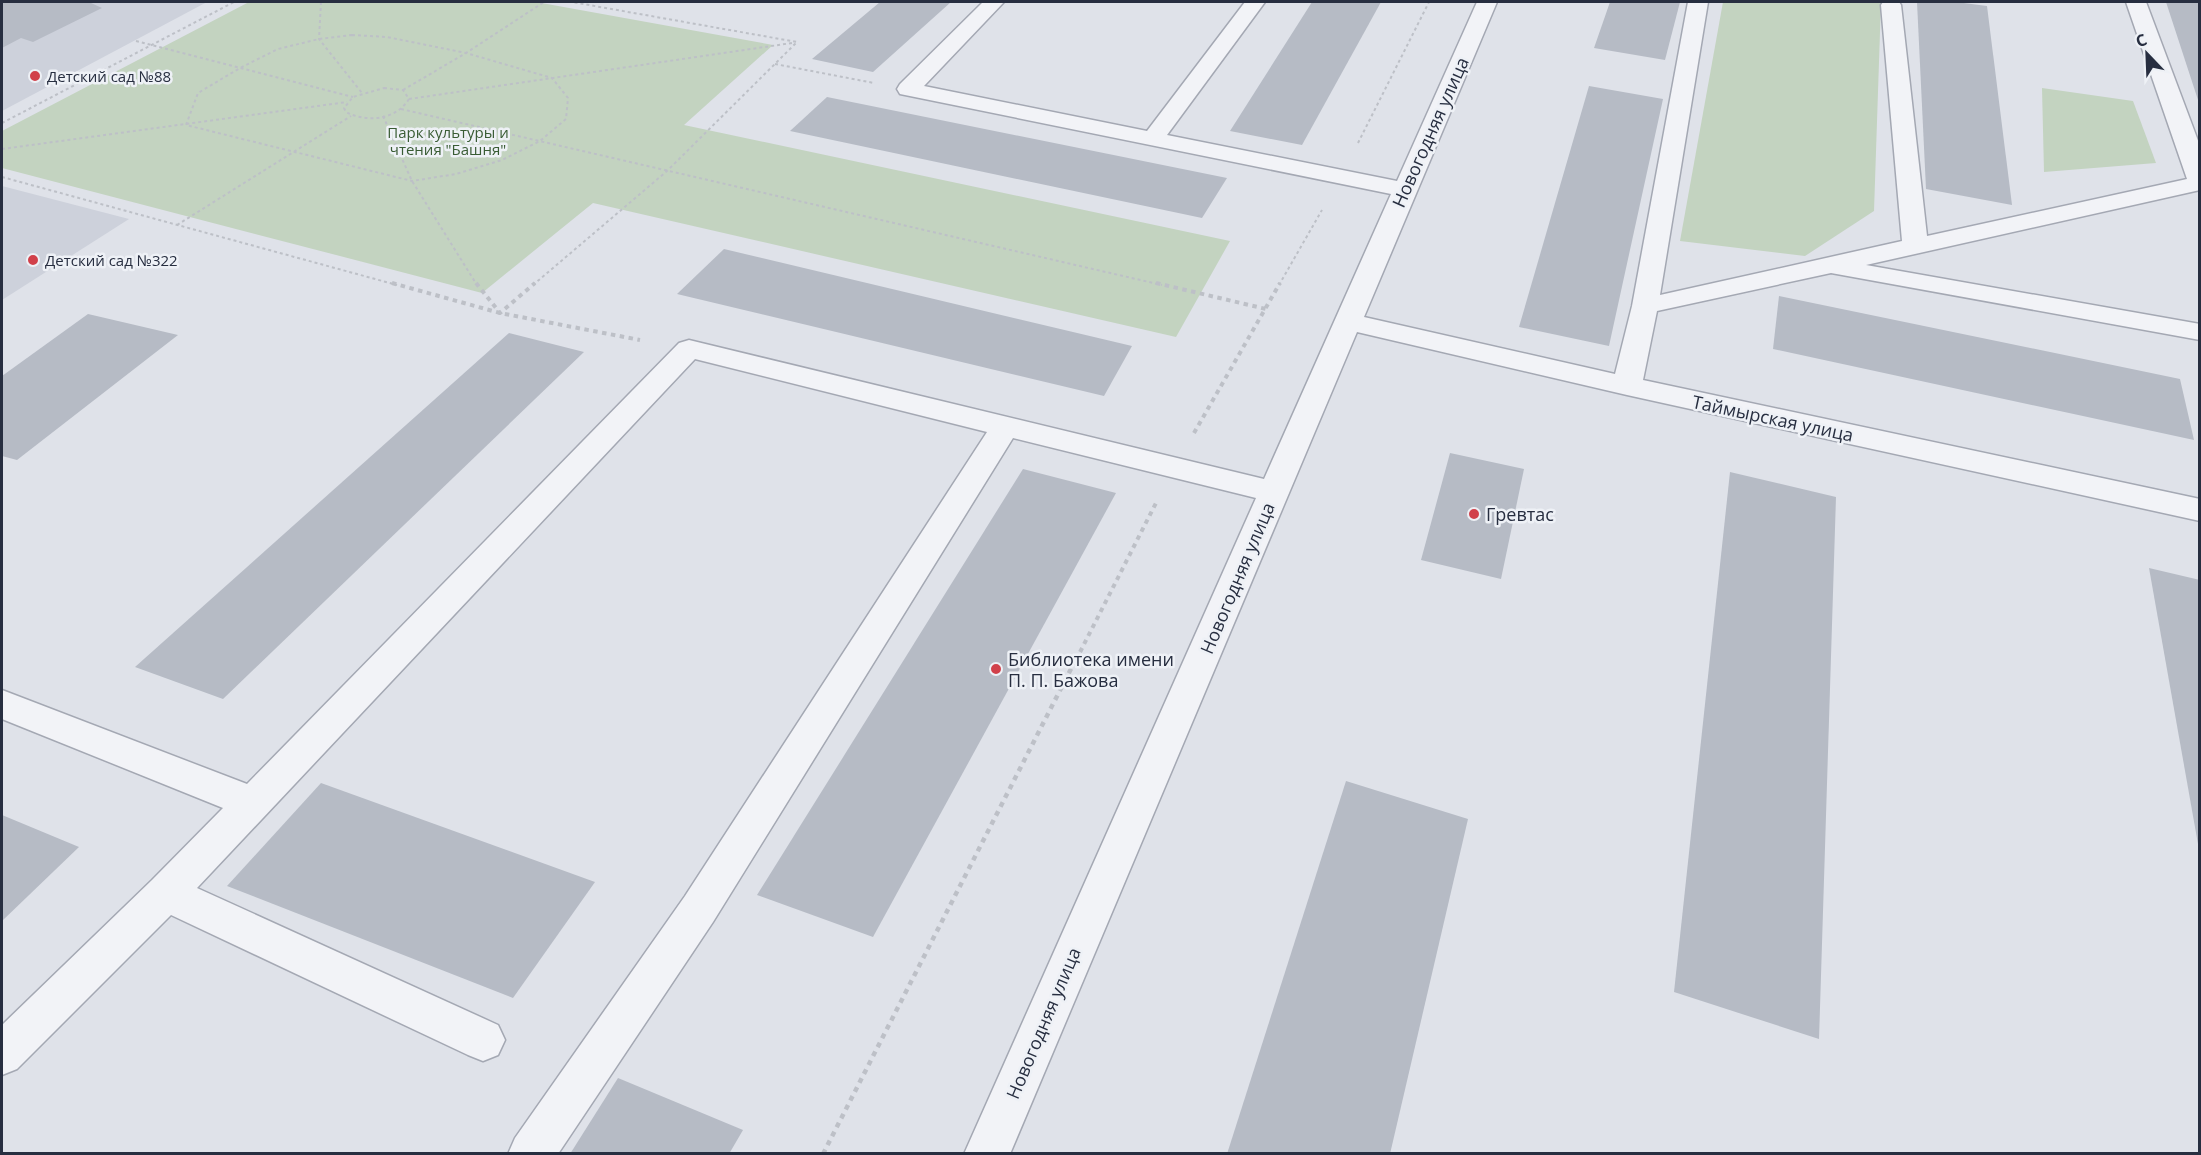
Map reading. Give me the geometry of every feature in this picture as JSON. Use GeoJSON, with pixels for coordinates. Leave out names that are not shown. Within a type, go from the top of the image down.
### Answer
{"type":"FeatureCollection","features":[{"type":"Feature","properties":{"kind":"street"},"geometry":{"type":"LineString","coordinates":[[908,89],[994,2]]}},
{"type":"Feature","properties":{"kind":"street"},"geometry":{"type":"LineString","coordinates":[[1152,139],[1255,2]]}},
{"type":"Feature","properties":{"kind":"street","name":"Новогодняя улица"},"geometry":{"type":"LineString","coordinates":[[987,1154],[1487,2]]}},
{"type":"Feature","properties":{"kind":"street"},"geometry":{"type":"LineString","coordinates":[[1627,387],[1645,306],[1698,2]]}},
{"type":"Feature","properties":{"kind":"street"},"geometry":{"type":"LineString","coordinates":[[1645,306],[2199,182],[2136,2]]}},
{"type":"Feature","properties":{"kind":"street"},"geometry":{"type":"LineString","coordinates":[[1891,5],[1916,245]]}},
{"type":"Feature","properties":{"kind":"street"},"geometry":{"type":"LineString","coordinates":[[908,89],[1405,190]]}},
{"type":"Feature","properties":{"kind":"street"},"geometry":{"type":"LineString","coordinates":[[1826,266],[2199,332]]}},
{"type":"Feature","properties":{"kind":"street","name":"Таймырская улица"},"geometry":{"type":"LineString","coordinates":[[1348,322],[1627,387],[2199,510]]}},
{"type":"Feature","properties":{"kind":"street"},"geometry":{"type":"LineString","coordinates":[[2,1054],[166,893],[688,349],[1274,492]]}},
{"type":"Feature","properties":{"kind":"street"},"geometry":{"type":"LineString","coordinates":[[531,1154],[699,909],[1006,426]]}},
{"type":"Feature","properties":{"kind":"street"},"geometry":{"type":"LineString","coordinates":[[2,704],[253,803]]}},
{"type":"Feature","properties":{"kind":"street"},"geometry":{"type":"LineString","coordinates":[[166,893],[483,1040]]}},
{"type":"Feature","properties":{"kind":"path"},"geometry":{"type":"LineString","coordinates":[[2,123],[234,2]]}},
{"type":"Feature","properties":{"kind":"path"},"geometry":{"type":"LineString","coordinates":[[321,2],[319,39],[362,93]]}},
{"type":"Feature","properties":{"kind":"path"},"geometry":{"type":"LineString","coordinates":[[544,2],[466,53],[403,90],[384,88],[362,93],[353,97],[344,108],[351,116],[361,118],[383,116],[401,109],[410,99],[797,42]]}},
{"type":"Feature","properties":{"kind":"path"},"geometry":{"type":"LineString","coordinates":[[572,2],[797,42]]}},
{"type":"Feature","properties":{"kind":"path"},"geometry":{"type":"LineString","coordinates":[[823,1154],[1174,467],[1340,177],[1429,2]]}},
{"type":"Feature","properties":{"kind":"path"},"geometry":{"type":"LineString","coordinates":[[352,35],[387,37],[466,53],[552,78],[568,98],[566,119],[540,141],[502,160],[456,174],[412,181],[186,125],[198,93],[240,68],[278,50],[319,39],[352,35]]}},
{"type":"Feature","properties":{"kind":"path"},"geometry":{"type":"LineString","coordinates":[[136,41],[353,97]]}},
{"type":"Feature","properties":{"kind":"path"},"geometry":{"type":"LineString","coordinates":[[500,313],[667,171],[797,42]]}},
{"type":"Feature","properties":{"kind":"path"},"geometry":{"type":"LineString","coordinates":[[774,64],[908,89]]}},
{"type":"Feature","properties":{"kind":"path"},"geometry":{"type":"LineString","coordinates":[[403,90],[410,99]]}},
{"type":"Feature","properties":{"kind":"path"},"geometry":{"type":"LineString","coordinates":[[2,150],[347,102]]}},
{"type":"Feature","properties":{"kind":"path"},"geometry":{"type":"LineString","coordinates":[[401,109],[1266,309]]}},
{"type":"Feature","properties":{"kind":"path"},"geometry":{"type":"LineString","coordinates":[[177,225],[351,116]]}},
{"type":"Feature","properties":{"kind":"path"},"geometry":{"type":"LineString","coordinates":[[383,116],[412,181],[482,293],[500,313]]}},
{"type":"Feature","properties":{"kind":"path"},"geometry":{"type":"LineString","coordinates":[[2,177],[500,313],[688,349]]}},
{"type":"Feature","properties":{"kind":"shaded area","name":"Детский сад №88"},"geometry":{"type":"Polygon","coordinates":[[[2,2],[207,2],[2,111],[2,2]]]}},
{"type":"Feature","properties":{"kind":"shaded area","name":"Детский сад №322"},"geometry":{"type":"Polygon","coordinates":[[[2,186],[129,219],[2,300],[2,186]]]}},
{"type":"Feature","properties":{"kind":"green space","name":"Парк культуры и чтения \"Башня\""},"geometry":{"type":"Polygon","coordinates":[[[249,2],[536,2],[773,45],[684,125],[1230,241],[1176,337],[593,203],[482,293],[2,168],[2,131],[249,2]]]}},
{"type":"Feature","properties":{"kind":"green space"},"geometry":{"type":"Polygon","coordinates":[[[1723,2],[1881,2],[1874,211],[1805,256],[1680,241],[1723,2]]]}},
{"type":"Feature","properties":{"kind":"green space"},"geometry":{"type":"Polygon","coordinates":[[[2042,88],[2133,101],[2156,163],[2044,172],[2042,88]]]}},
{"type":"Feature","properties":{"kind":"building"},"geometry":{"type":"Polygon","coordinates":[[[2,2],[95,2],[91,3],[102,8],[33,42],[21,38],[2,48],[2,2]]]}},
{"type":"Feature","properties":{"kind":"building"},"geometry":{"type":"Polygon","coordinates":[[[880,2],[951,2],[873,72],[812,59],[880,2]]]}},
{"type":"Feature","properties":{"kind":"building"},"geometry":{"type":"Polygon","coordinates":[[[1312,2],[1381,2],[1302,145],[1230,131],[1312,2]]]}},
{"type":"Feature","properties":{"kind":"building"},"geometry":{"type":"Polygon","coordinates":[[[1610,2],[1680,2],[1665,60],[1594,48],[1610,2]]]}},
{"type":"Feature","properties":{"kind":"building"},"geometry":{"type":"Polygon","coordinates":[[[1917,2],[1956,2],[1987,6],[2012,205],[1926,189],[1917,2]]]}},
{"type":"Feature","properties":{"kind":"building"},"geometry":{"type":"Polygon","coordinates":[[[2166,2],[2200,2],[2200,103],[2199,103],[2166,2]]]}},
{"type":"Feature","properties":{"kind":"building"},"geometry":{"type":"Polygon","coordinates":[[[1589,86],[1663,99],[1609,346],[1519,327],[1589,86]]]}},
{"type":"Feature","properties":{"kind":"building"},"geometry":{"type":"Polygon","coordinates":[[[827,97],[1227,178],[1202,218],[790,131],[827,97]]]}},
{"type":"Feature","properties":{"kind":"building"},"geometry":{"type":"Polygon","coordinates":[[[724,249],[1132,346],[1104,396],[677,294],[724,249]]]}},
{"type":"Feature","properties":{"kind":"building"},"geometry":{"type":"Polygon","coordinates":[[[1779,296],[2180,379],[2194,440],[1773,349],[1779,296]]]}},
{"type":"Feature","properties":{"kind":"building"},"geometry":{"type":"Polygon","coordinates":[[[88,314],[178,335],[17,460],[2,456],[2,376],[88,314]]]}},
{"type":"Feature","properties":{"kind":"building"},"geometry":{"type":"Polygon","coordinates":[[[509,333],[584,352],[223,699],[135,667],[509,333]]]}},
{"type":"Feature","properties":{"kind":"building","name":"Гревтас"},"geometry":{"type":"Polygon","coordinates":[[[1450,453],[1524,469],[1501,579],[1421,560],[1450,453]]]}},
{"type":"Feature","properties":{"kind":"building"},"geometry":{"type":"Polygon","coordinates":[[[1023,469],[1116,493],[873,937],[757,895],[1023,469]]]}},
{"type":"Feature","properties":{"kind":"building"},"geometry":{"type":"Polygon","coordinates":[[[1730,472],[1836,497],[1819,1039],[1674,992],[1730,472]]]}},
{"type":"Feature","properties":{"kind":"building"},"geometry":{"type":"Polygon","coordinates":[[[2149,568],[2200,580],[2200,844],[2198,844],[2149,568]]]}},
{"type":"Feature","properties":{"kind":"building"},"geometry":{"type":"Polygon","coordinates":[[[1346,781],[1468,819],[1390,1154],[1227,1154],[1346,781]]]}},
{"type":"Feature","properties":{"kind":"building"},"geometry":{"type":"Polygon","coordinates":[[[321,783],[595,882],[513,998],[227,886],[321,783]]]}},
{"type":"Feature","properties":{"kind":"building"},"geometry":{"type":"Polygon","coordinates":[[[2,815],[79,847],[2,921],[2,815]]]}},
{"type":"Feature","properties":{"kind":"building"},"geometry":{"type":"Polygon","coordinates":[[[618,1078],[743,1130],[729,1154],[570,1154],[618,1078]]]}},
{"type":"Feature","properties":{"kind":"place","name":"Детский сад №88"},"geometry":{"type":"Point","coordinates":[35,76]}},
{"type":"Feature","properties":{"kind":"place","name":"Детский сад №322"},"geometry":{"type":"Point","coordinates":[33,260]}},
{"type":"Feature","properties":{"kind":"place","name":"Гревтас"},"geometry":{"type":"Point","coordinates":[1474,514]}},
{"type":"Feature","properties":{"kind":"place","name":"Библиотека имени П. П. Бажова"},"geometry":{"type":"Point","coordinates":[996,669]}}]}
